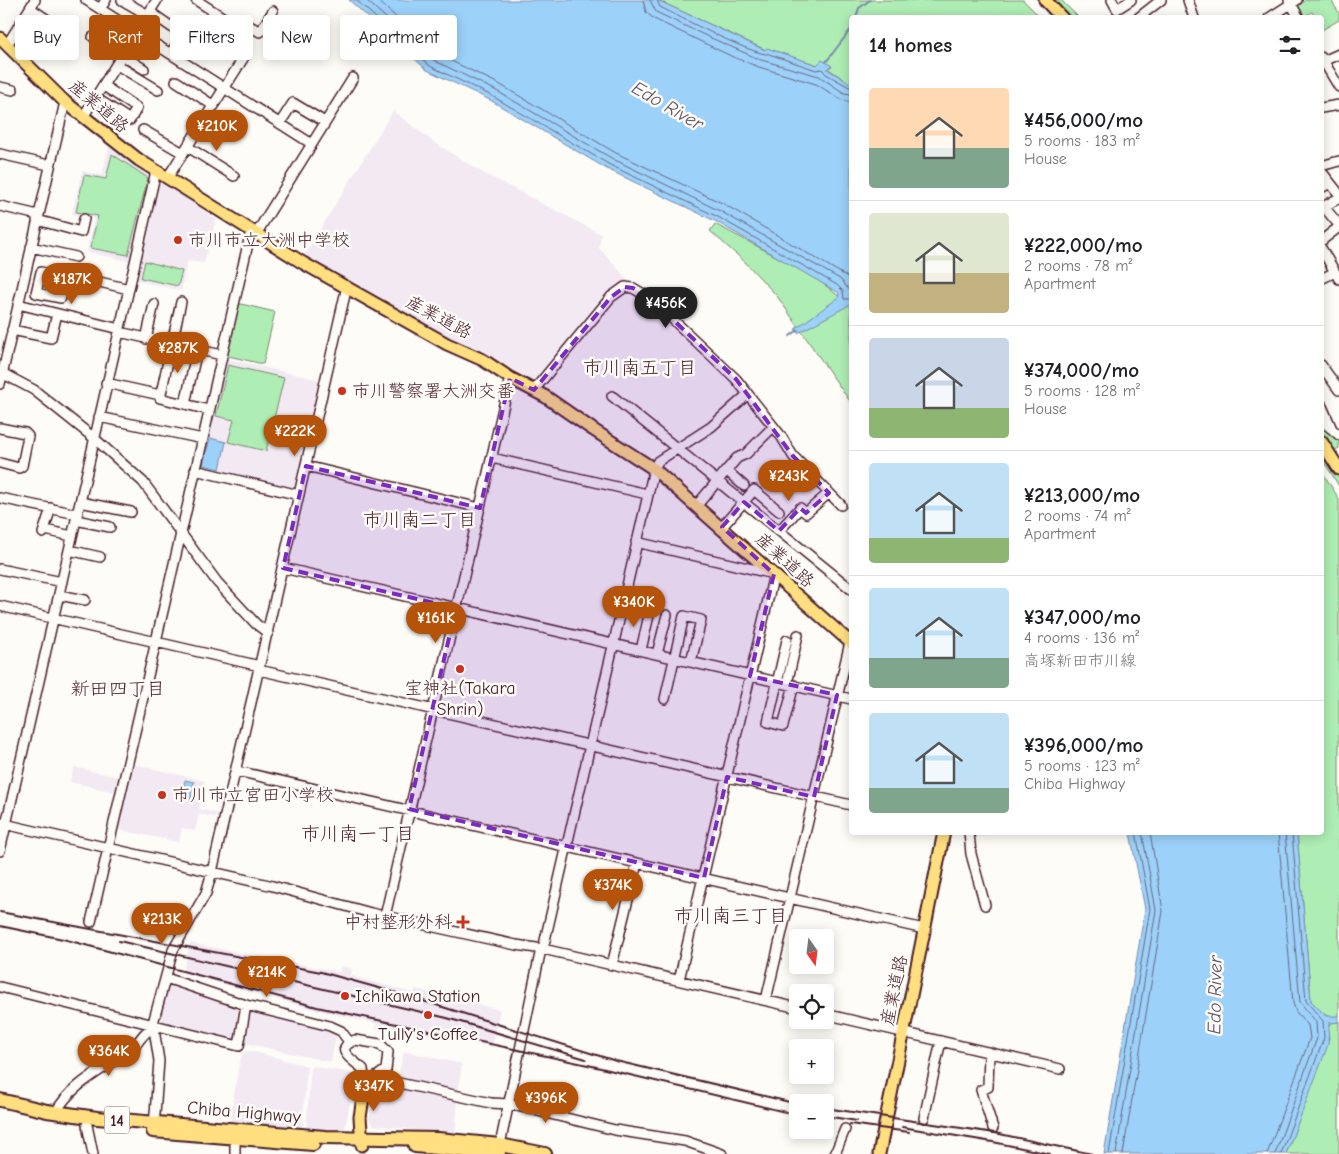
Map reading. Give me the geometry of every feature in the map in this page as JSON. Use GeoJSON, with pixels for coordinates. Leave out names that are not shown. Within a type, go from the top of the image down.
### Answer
{"type":"FeatureCollection","features":[{"type":"Feature","properties":{"kind":"highway","name":"Chiba Highway"},"geometry":{"type":"LineString","coordinates":[[0,1100],[56,1112],[154,1127]]}},
{"type":"Feature","properties":{"kind":"highway","name":"Chiba Highway"},"geometry":{"type":"LineString","coordinates":[[0,1108],[87,1125],[154,1127],[235,1134],[325,1137],[362,1146]]}},
{"type":"Feature","properties":{"kind":"highway","name":"14"},"geometry":{"type":"LineString","coordinates":[[362,1146],[419,1146],[546,1154]]}},
{"type":"Feature","properties":{"kind":"main road"},"geometry":{"type":"LineString","coordinates":[[1045,0],[1062,15]]}},
{"type":"Feature","properties":{"kind":"main road","name":"産業道路"},"geometry":{"type":"LineString","coordinates":[[3,41],[65,102],[121,148],[303,263],[347,286],[447,344],[484,360],[510,378],[534,390],[654,468],[849,638]]}},
{"type":"Feature","properties":{"kind":"main road"},"geometry":{"type":"LineString","coordinates":[[1324,446],[1339,470]]}},
{"type":"Feature","properties":{"kind":"main road","name":"産業道路"},"geometry":{"type":"LineString","coordinates":[[879,1154],[902,1032],[943,835]]}},
{"type":"Feature","properties":{"kind":"main road"},"geometry":{"type":"LineString","coordinates":[[362,1146],[361,1110],[365,1085]]}},
{"type":"Feature","properties":{"kind":"street"},"geometry":{"type":"LineString","coordinates":[[86,0],[110,15]]}},
{"type":"Feature","properties":{"kind":"street"},"geometry":{"type":"LineString","coordinates":[[100,9],[106,0]]}},
{"type":"Feature","properties":{"kind":"street"},"geometry":{"type":"LineString","coordinates":[[122,0],[170,26]]}},
{"type":"Feature","properties":{"kind":"street"},"geometry":{"type":"LineString","coordinates":[[149,14],[157,0]]}},
{"type":"Feature","properties":{"kind":"street"},"geometry":{"type":"LineString","coordinates":[[196,0],[219,15]]}},
{"type":"Feature","properties":{"kind":"street"},"geometry":{"type":"LineString","coordinates":[[1112,0],[1117,9],[1131,0],[1139,15]]}},
{"type":"Feature","properties":{"kind":"street"},"geometry":{"type":"LineString","coordinates":[[1141,15],[1161,0]]}},
{"type":"Feature","properties":{"kind":"street"},"geometry":{"type":"LineString","coordinates":[[1188,0],[1193,15]]}},
{"type":"Feature","properties":{"kind":"street"},"geometry":{"type":"LineString","coordinates":[[1273,15],[1293,1],[1298,15]]}},
{"type":"Feature","properties":{"kind":"street"},"geometry":{"type":"LineString","coordinates":[[3,41],[33,4],[46,15]]}},
{"type":"Feature","properties":{"kind":"street"},"geometry":{"type":"LineString","coordinates":[[253,28],[260,32],[273,11]]}},
{"type":"Feature","properties":{"kind":"street"},"geometry":{"type":"LineString","coordinates":[[1324,59],[1339,54]]}},
{"type":"Feature","properties":{"kind":"street"},"geometry":{"type":"LineString","coordinates":[[83,117],[121,60]]}},
{"type":"Feature","properties":{"kind":"street"},"geometry":{"type":"LineString","coordinates":[[129,60],[144,69]]}},
{"type":"Feature","properties":{"kind":"street"},"geometry":{"type":"LineString","coordinates":[[182,60],[312,144]]}},
{"type":"Feature","properties":{"kind":"street"},"geometry":{"type":"LineString","coordinates":[[168,177],[242,60]]}},
{"type":"Feature","properties":{"kind":"street"},"geometry":{"type":"LineString","coordinates":[[1324,63],[1339,87]]}},
{"type":"Feature","properties":{"kind":"street"},"geometry":{"type":"LineString","coordinates":[[118,65],[158,90]]}},
{"type":"Feature","properties":{"kind":"street"},"geometry":{"type":"LineString","coordinates":[[91,922],[202,439],[253,233],[353,78]]}},
{"type":"Feature","properties":{"kind":"street"},"geometry":{"type":"LineString","coordinates":[[176,81],[214,106]]}},
{"type":"Feature","properties":{"kind":"street"},"geometry":{"type":"LineString","coordinates":[[96,98],[130,120],[138,108],[104,86]]}},
{"type":"Feature","properties":{"kind":"street"},"geometry":{"type":"LineString","coordinates":[[0,87],[13,90]]}},
{"type":"Feature","properties":{"kind":"street"},"geometry":{"type":"LineString","coordinates":[[0,384],[65,102]]}},
{"type":"Feature","properties":{"kind":"street"},"geometry":{"type":"LineString","coordinates":[[280,123],[293,103],[325,122]]}},
{"type":"Feature","properties":{"kind":"street"},"geometry":{"type":"LineString","coordinates":[[1324,108],[1339,105]]}},
{"type":"Feature","properties":{"kind":"street"},"geometry":{"type":"LineString","coordinates":[[143,130],[186,150],[234,176]]}},
{"type":"Feature","properties":{"kind":"street"},"geometry":{"type":"LineString","coordinates":[[0,154],[49,165]]}},
{"type":"Feature","properties":{"kind":"street"},"geometry":{"type":"LineString","coordinates":[[1324,165],[1339,161]]}},
{"type":"Feature","properties":{"kind":"street"},"geometry":{"type":"LineString","coordinates":[[0,851],[3,824],[59,595],[156,170]]}},
{"type":"Feature","properties":{"kind":"street"},"geometry":{"type":"LineString","coordinates":[[1324,175],[1339,194]]}},
{"type":"Feature","properties":{"kind":"street"},"geometry":{"type":"LineString","coordinates":[[1324,186],[1330,183]]}},
{"type":"Feature","properties":{"kind":"street"},"geometry":{"type":"LineString","coordinates":[[1324,207],[1339,198]]}},
{"type":"Feature","properties":{"kind":"street"},"geometry":{"type":"LineString","coordinates":[[0,206],[81,232],[84,219]]}},
{"type":"Feature","properties":{"kind":"street"},"geometry":{"type":"LineString","coordinates":[[1324,209],[1339,226],[1324,238]]}},
{"type":"Feature","properties":{"kind":"street"},"geometry":{"type":"LineString","coordinates":[[31,247],[76,257]]}},
{"type":"Feature","properties":{"kind":"street"},"geometry":{"type":"LineString","coordinates":[[1324,253],[1336,268],[1324,277]]}},
{"type":"Feature","properties":{"kind":"street"},"geometry":{"type":"LineString","coordinates":[[66,278],[66,274],[129,289]]}},
{"type":"Feature","properties":{"kind":"street"},"geometry":{"type":"LineString","coordinates":[[154,1127],[159,1061],[152,1026],[177,940],[206,893],[212,872],[237,771],[347,286]]}},
{"type":"Feature","properties":{"kind":"street"},"geometry":{"type":"LineString","coordinates":[[534,390],[611,297],[625,287],[641,291],[720,362],[748,394],[793,456],[841,505]]}},
{"type":"Feature","properties":{"kind":"street"},"geometry":{"type":"LineString","coordinates":[[160,395],[181,302]]}},
{"type":"Feature","properties":{"kind":"street"},"geometry":{"type":"LineString","coordinates":[[18,304],[222,356]]}},
{"type":"Feature","properties":{"kind":"street"},"geometry":{"type":"LineString","coordinates":[[146,338],[154,304]]}},
{"type":"Feature","properties":{"kind":"street"},"geometry":{"type":"LineString","coordinates":[[12,330],[51,338],[57,314]]}},
{"type":"Feature","properties":{"kind":"street"},"geometry":{"type":"LineString","coordinates":[[185,404],[197,350]]}},
{"type":"Feature","properties":{"kind":"street"},"geometry":{"type":"LineString","coordinates":[[1324,368],[1339,390]]}},
{"type":"Feature","properties":{"kind":"street"},"geometry":{"type":"LineString","coordinates":[[1,373],[34,390],[94,438],[142,482],[182,531],[217,582],[256,624],[268,633]]}},
{"type":"Feature","properties":{"kind":"street"},"geometry":{"type":"LineString","coordinates":[[384,916],[510,378]]}},
{"type":"Feature","properties":{"kind":"street"},"geometry":{"type":"LineString","coordinates":[[106,383],[160,395],[160,398],[209,410]]}},
{"type":"Feature","properties":{"kind":"street"},"geometry":{"type":"LineString","coordinates":[[499,1150],[542,949],[654,468],[658,461],[711,427],[748,394]]}},
{"type":"Feature","properties":{"kind":"street"},"geometry":{"type":"LineString","coordinates":[[612,396],[849,588]]}},
{"type":"Feature","properties":{"kind":"street"},"geometry":{"type":"LineString","coordinates":[[1324,410],[1336,432]]}},
{"type":"Feature","properties":{"kind":"street"},"geometry":{"type":"LineString","coordinates":[[99,417],[202,439]]}},
{"type":"Feature","properties":{"kind":"street"},"geometry":{"type":"LineString","coordinates":[[1324,422],[1336,432]]}},
{"type":"Feature","properties":{"kind":"street"},"geometry":{"type":"LineString","coordinates":[[0,428],[25,433],[28,436],[22,466],[19,468],[0,463]]}},
{"type":"Feature","properties":{"kind":"street"},"geometry":{"type":"LineString","coordinates":[[697,505],[726,470],[774,428]]}},
{"type":"Feature","properties":{"kind":"street"},"geometry":{"type":"LineString","coordinates":[[492,458],[647,494]]}},
{"type":"Feature","properties":{"kind":"street"},"geometry":{"type":"LineString","coordinates":[[306,466],[480,508]]}},
{"type":"Feature","properties":{"kind":"street"},"geometry":{"type":"LineString","coordinates":[[196,470],[299,495]]}},
{"type":"Feature","properties":{"kind":"street"},"geometry":{"type":"LineString","coordinates":[[726,470],[744,486]]}},
{"type":"Feature","properties":{"kind":"street"},"geometry":{"type":"LineString","coordinates":[[722,527],[754,490],[779,511]]}},
{"type":"Feature","properties":{"kind":"street"},"geometry":{"type":"LineString","coordinates":[[779,531],[800,508],[806,513],[829,493]]}},
{"type":"Feature","properties":{"kind":"street"},"geometry":{"type":"LineString","coordinates":[[0,498],[51,508],[110,527]]}},
{"type":"Feature","properties":{"kind":"street"},"geometry":{"type":"LineString","coordinates":[[80,502],[131,512]]}},
{"type":"Feature","properties":{"kind":"street"},"geometry":{"type":"LineString","coordinates":[[51,508],[44,532],[72,536]]}},
{"type":"Feature","properties":{"kind":"street"},"geometry":{"type":"LineString","coordinates":[[636,542],[774,574],[679,980]]}},
{"type":"Feature","properties":{"kind":"street"},"geometry":{"type":"LineString","coordinates":[[69,550],[100,557]]}},
{"type":"Feature","properties":{"kind":"street"},"geometry":{"type":"LineString","coordinates":[[283,568],[849,698]]}},
{"type":"Feature","properties":{"kind":"street"},"geometry":{"type":"LineString","coordinates":[[0,569],[62,582]]}},
{"type":"Feature","properties":{"kind":"street"},"geometry":{"type":"LineString","coordinates":[[59,595],[86,600]]}},
{"type":"Feature","properties":{"kind":"street"},"geometry":{"type":"LineString","coordinates":[[0,606],[433,709],[849,805]]}},
{"type":"Feature","properties":{"kind":"street"},"geometry":{"type":"LineString","coordinates":[[641,650],[650,611]]}},
{"type":"Feature","properties":{"kind":"street"},"geometry":{"type":"LineString","coordinates":[[657,654],[667,615]]}},
{"type":"Feature","properties":{"kind":"street"},"geometry":{"type":"LineString","coordinates":[[665,699],[684,616],[701,620],[691,662]]}},
{"type":"Feature","properties":{"kind":"street"},"geometry":{"type":"LineString","coordinates":[[787,640],[768,722],[784,726],[798,635]]}},
{"type":"Feature","properties":{"kind":"street"},"geometry":{"type":"LineString","coordinates":[[766,1000],[849,648]]}},
{"type":"Feature","properties":{"kind":"street"},"geometry":{"type":"LineString","coordinates":[[237,771],[409,809],[924,929]]}},
{"type":"Feature","properties":{"kind":"street"},"geometry":{"type":"LineString","coordinates":[[3,824],[212,872],[384,916],[542,949],[789,1006]]}},
{"type":"Feature","properties":{"kind":"street"},"geometry":{"type":"LineString","coordinates":[[972,835],[971,854],[986,905]]}},
{"type":"Feature","properties":{"kind":"street"},"geometry":{"type":"LineString","coordinates":[[612,965],[637,863]]}},
{"type":"Feature","properties":{"kind":"street"},"geometry":{"type":"LineString","coordinates":[[166,978],[246,1005],[330,1026],[341,1031],[350,1042]]}},
{"type":"Feature","properties":{"kind":"street"},"geometry":{"type":"LineString","coordinates":[[0,987],[239,1046],[246,1005]]}},
{"type":"Feature","properties":{"kind":"street"},"geometry":{"type":"LineString","coordinates":[[834,1016],[1060,1069]]}},
{"type":"Feature","properties":{"kind":"street"},"geometry":{"type":"LineString","coordinates":[[56,1112],[62,1101],[75,1089],[99,1070],[132,1049],[152,1026]]}},
{"type":"Feature","properties":{"kind":"street"},"geometry":{"type":"LineString","coordinates":[[361,1040],[380,1044],[385,1048],[389,1058],[382,1074],[365,1085],[363,1069],[350,1061],[346,1055],[345,1050],[350,1042],[361,1040]]}},
{"type":"Feature","properties":{"kind":"street"},"geometry":{"type":"LineString","coordinates":[[924,1118],[941,1041]]}},
{"type":"Feature","properties":{"kind":"street"},"geometry":{"type":"LineString","coordinates":[[989,1052],[988,1087],[981,1090],[993,1128]]}},
{"type":"Feature","properties":{"kind":"street"},"geometry":{"type":"LineString","coordinates":[[376,1078],[491,1103],[509,1104],[615,1130],[685,1141],[722,1154]]}},
{"type":"Feature","properties":{"kind":"street"},"geometry":{"type":"LineString","coordinates":[[87,1125],[93,1154]]}},
{"type":"Feature","properties":{"kind":"street"},"geometry":{"type":"LineString","coordinates":[[835,1154],[845,1129]]}},
{"type":"Feature","properties":{"kind":"street"},"geometry":{"type":"LineString","coordinates":[[235,1134],[235,1154]]}},
{"type":"Feature","properties":{"kind":"highlighted area"},"geometry":{"type":"Polygon","coordinates":[[[625,287],[633,288],[650,298],[736,379],[793,456],[829,493],[806,513],[800,508],[779,531],[744,502],[722,527],[774,574],[750,676],[837,695],[814,797],[727,777],[704,878],[409,809],[456,608],[283,568],[306,466],[480,508],[510,378],[534,390],[611,297],[625,287]]]}},
{"type":"Feature","properties":{"kind":"shaded area"},"geometry":{"type":"Polygon","coordinates":[[[393,111],[435,143],[481,172],[601,234],[599,248],[628,280],[611,292],[535,384],[480,351],[454,342],[303,257],[393,111]]]}},
{"type":"Feature","properties":{"kind":"shaded area"},"geometry":{"type":"Polygon","coordinates":[[[109,147],[152,176],[133,262],[87,252],[94,219],[72,214],[82,171],[102,175],[109,147]]]}},
{"type":"Feature","properties":{"kind":"shaded area","name":"市川市立大洲中学校"},"geometry":{"type":"Polygon","coordinates":[[[158,179],[216,219],[204,263],[187,261],[181,291],[136,280],[158,179]]]}},
{"type":"Feature","properties":{"kind":"shaded area"},"geometry":{"type":"Polygon","coordinates":[[[223,358],[320,380],[295,490],[198,468],[223,358]]]}},
{"type":"Feature","properties":{"kind":"shaded area","name":"市川市立宮田小学校"},"geometry":{"type":"Polygon","coordinates":[[[129,763],[205,781],[199,809],[220,814],[219,818],[199,814],[195,831],[182,828],[179,842],[114,829],[129,763]]]}},
{"type":"Feature","properties":{"kind":"shaded area"},"geometry":{"type":"Polygon","coordinates":[[[74,767],[122,778],[119,793],[70,782],[74,767]]]}},
{"type":"Feature","properties":{"kind":"shaded area","name":"Ichikawa Station"},"geometry":{"type":"Polygon","coordinates":[[[190,943],[339,972],[341,966],[352,969],[351,976],[414,993],[416,989],[500,1010],[492,1047],[408,1031],[407,1036],[376,1029],[377,1024],[316,1010],[183,973],[190,943]]]}},
{"type":"Feature","properties":{"kind":"shaded area"},"geometry":{"type":"Polygon","coordinates":[[[169,982],[238,1006],[239,1028],[236,1042],[159,1022],[169,982]]]}},
{"type":"Feature","properties":{"kind":"shaded area"},"geometry":{"type":"Polygon","coordinates":[[[253,1011],[328,1031],[336,1036],[331,1062],[245,1043],[250,1012],[253,1011]]]}},
{"type":"Feature","properties":{"kind":"shaded area"},"geometry":{"type":"Polygon","coordinates":[[[251,1051],[307,1066],[302,1129],[230,1123],[238,1069],[243,1052],[251,1051]]]}},
{"type":"Feature","properties":{"kind":"shaded area"},"geometry":{"type":"Polygon","coordinates":[[[404,1051],[462,1064],[458,1095],[397,1081],[404,1051]]]}},
{"type":"Feature","properties":{"kind":"shaded area"},"geometry":{"type":"Polygon","coordinates":[[[311,1066],[351,1073],[355,1079],[344,1133],[306,1129],[311,1066]]]}},
{"type":"Feature","properties":{"kind":"shaded area"},"geometry":{"type":"Polygon","coordinates":[[[386,1083],[458,1099],[455,1134],[372,1125],[369,1118],[375,1088],[386,1083]]]}},
{"type":"Feature","properties":{"kind":"green space"},"geometry":{"type":"Polygon","coordinates":[[[657,0],[1023,0],[1038,15],[849,15],[849,83],[827,68],[832,66],[818,65],[766,50],[657,0]]]}},
{"type":"Feature","properties":{"kind":"green space"},"geometry":{"type":"Polygon","coordinates":[[[1055,0],[1061,0],[1076,15],[1068,15],[1055,0]]]}},
{"type":"Feature","properties":{"kind":"green space"},"geometry":{"type":"Polygon","coordinates":[[[1306,0],[1331,0],[1339,13],[1339,20],[1324,29],[1324,15],[1314,15],[1312,12],[1302,15],[1296,7],[1306,0]]]}},
{"type":"Feature","properties":{"kind":"green space"},"geometry":{"type":"Polygon","coordinates":[[[112,154],[148,178],[128,255],[90,248],[98,216],[76,212],[84,175],[106,179],[112,154]]]}},
{"type":"Feature","properties":{"kind":"green space"},"geometry":{"type":"Polygon","coordinates":[[[715,224],[815,277],[849,304],[849,400],[777,296],[745,262],[710,231],[715,224]]]}},
{"type":"Feature","properties":{"kind":"green space"},"geometry":{"type":"Polygon","coordinates":[[[145,261],[182,271],[178,286],[141,278],[145,261]]]}},
{"type":"Feature","properties":{"kind":"green space"},"geometry":{"type":"Polygon","coordinates":[[[237,303],[275,312],[263,364],[224,355],[237,303]]]}},
{"type":"Feature","properties":{"kind":"green space"},"geometry":{"type":"Polygon","coordinates":[[[228,365],[284,378],[266,451],[228,442],[234,420],[216,416],[228,365]]]}},
{"type":"Feature","properties":{"kind":"green space"},"geometry":{"type":"Polygon","coordinates":[[[1324,424],[1339,437],[1339,448],[1332,452],[1324,440],[1324,424]]]}},
{"type":"Feature","properties":{"kind":"green space"},"geometry":{"type":"Polygon","coordinates":[[[1328,459],[1339,476],[1339,486],[1324,462],[1328,459]]]}},
{"type":"Feature","properties":{"kind":"green space"},"geometry":{"type":"Polygon","coordinates":[[[1324,475],[1339,499],[1339,1016],[1330,1017],[1326,1015],[1311,1001],[1297,835],[1324,835],[1324,475]]]}},
{"type":"Feature","properties":{"kind":"green space"},"geometry":{"type":"Polygon","coordinates":[[[1333,1022],[1339,1022],[1339,1154],[1286,1154],[1329,1038],[1327,1026],[1333,1022]]]}},
{"type":"Feature","properties":{"kind":"water","name":"Edo River"},"geometry":{"type":"Polygon","coordinates":[[[349,0],[657,0],[765,50],[767,48],[817,65],[822,60],[832,66],[827,69],[849,83],[849,305],[798,333],[795,329],[838,298],[839,293],[715,221],[607,169],[490,100],[427,70],[416,60],[457,60],[457,15],[366,15],[349,0]]]}},
{"type":"Feature","properties":{"kind":"water"},"geometry":{"type":"Polygon","coordinates":[[[210,438],[226,442],[220,469],[203,465],[210,438]]]}},
{"type":"Feature","properties":{"kind":"water"},"geometry":{"type":"Polygon","coordinates":[[[185,780],[194,782],[191,799],[181,798],[185,780]]]}},
{"type":"Feature","properties":{"kind":"water","name":"Edo River"},"geometry":{"type":"Polygon","coordinates":[[[1130,835],[1297,835],[1311,1001],[1326,1016],[1339,1016],[1339,1022],[1329,1023],[1328,1045],[1286,1154],[1104,1154],[1145,909],[1130,835]]]}},
{"type":"Feature","properties":{"kind":"waterway"},"geometry":{"type":"LineString","coordinates":[[857,15],[859,8],[870,0]]}},
{"type":"Feature","properties":{"kind":"waterway"},"geometry":{"type":"LineString","coordinates":[[826,62],[849,32]]}},
{"type":"Feature","properties":{"kind":"waterway"},"geometry":{"type":"LineString","coordinates":[[790,336],[798,330]]}},
{"type":"Feature","properties":{"kind":"railway"},"geometry":{"type":"LineString","coordinates":[[0,912],[321,972],[404,995],[616,1061],[789,1102]]}},
{"type":"Feature","properties":{"kind":"railway"},"geometry":{"type":"LineString","coordinates":[[0,926],[63,939],[317,1007],[588,1065],[789,1113]]}},
{"type":"Feature","properties":{"kind":"railway"},"geometry":{"type":"LineString","coordinates":[[119,941],[447,1018],[586,1059]]}},
{"type":"Feature","properties":{"kind":"railway"},"geometry":{"type":"LineString","coordinates":[[834,1109],[995,1133],[1092,1154]]}},
{"type":"Feature","properties":{"kind":"railway"},"geometry":{"type":"LineString","coordinates":[[834,1117],[857,1121]]}},
{"type":"Feature","properties":{"kind":"railway"},"geometry":{"type":"LineString","coordinates":[[850,1124],[909,1132]]}},
{"type":"Feature","properties":{"kind":"railway"},"geometry":{"type":"LineString","coordinates":[[902,1127],[993,1142],[1050,1154]]}},
{"type":"Feature","properties":{"kind":"place","name":"市川市立大洲中学校"},"geometry":{"type":"Point","coordinates":[178,240]}},
{"type":"Feature","properties":{"kind":"place","name":"市川警察署大洲交番"},"geometry":{"type":"Point","coordinates":[342,391]}},
{"type":"Feature","properties":{"kind":"place","name":"宝神社(Takara Shrin)"},"geometry":{"type":"Point","coordinates":[460,669]}},
{"type":"Feature","properties":{"kind":"place","name":"市川市立宮田小学校"},"geometry":{"type":"Point","coordinates":[162,795]}},
{"type":"Feature","properties":{"kind":"place","name":"中村整形外科"},"geometry":{"type":"Point","coordinates":[463,922]}},
{"type":"Feature","properties":{"kind":"place","name":"Ichikawa Station"},"geometry":{"type":"Point","coordinates":[345,996]}},
{"type":"Feature","properties":{"kind":"place","name":"Tully's Coffee"},"geometry":{"type":"Point","coordinates":[428,1015]}},
{"type":"Feature","properties":{"kind":"district","name":"市川南五丁目"},"geometry":{"type":"Point","coordinates":[640,367]}},
{"type":"Feature","properties":{"kind":"district","name":"市川南二丁目"},"geometry":{"type":"Point","coordinates":[420,519]}},
{"type":"Feature","properties":{"kind":"district","name":"新田四丁目"},"geometry":{"type":"Point","coordinates":[118,688]}},
{"type":"Feature","properties":{"kind":"district","name":"市川南一丁目"},"geometry":{"type":"Point","coordinates":[358,833]}},
{"type":"Feature","properties":{"kind":"district","name":"市川南三丁目"},"geometry":{"type":"Point","coordinates":[731,915]}}]}
